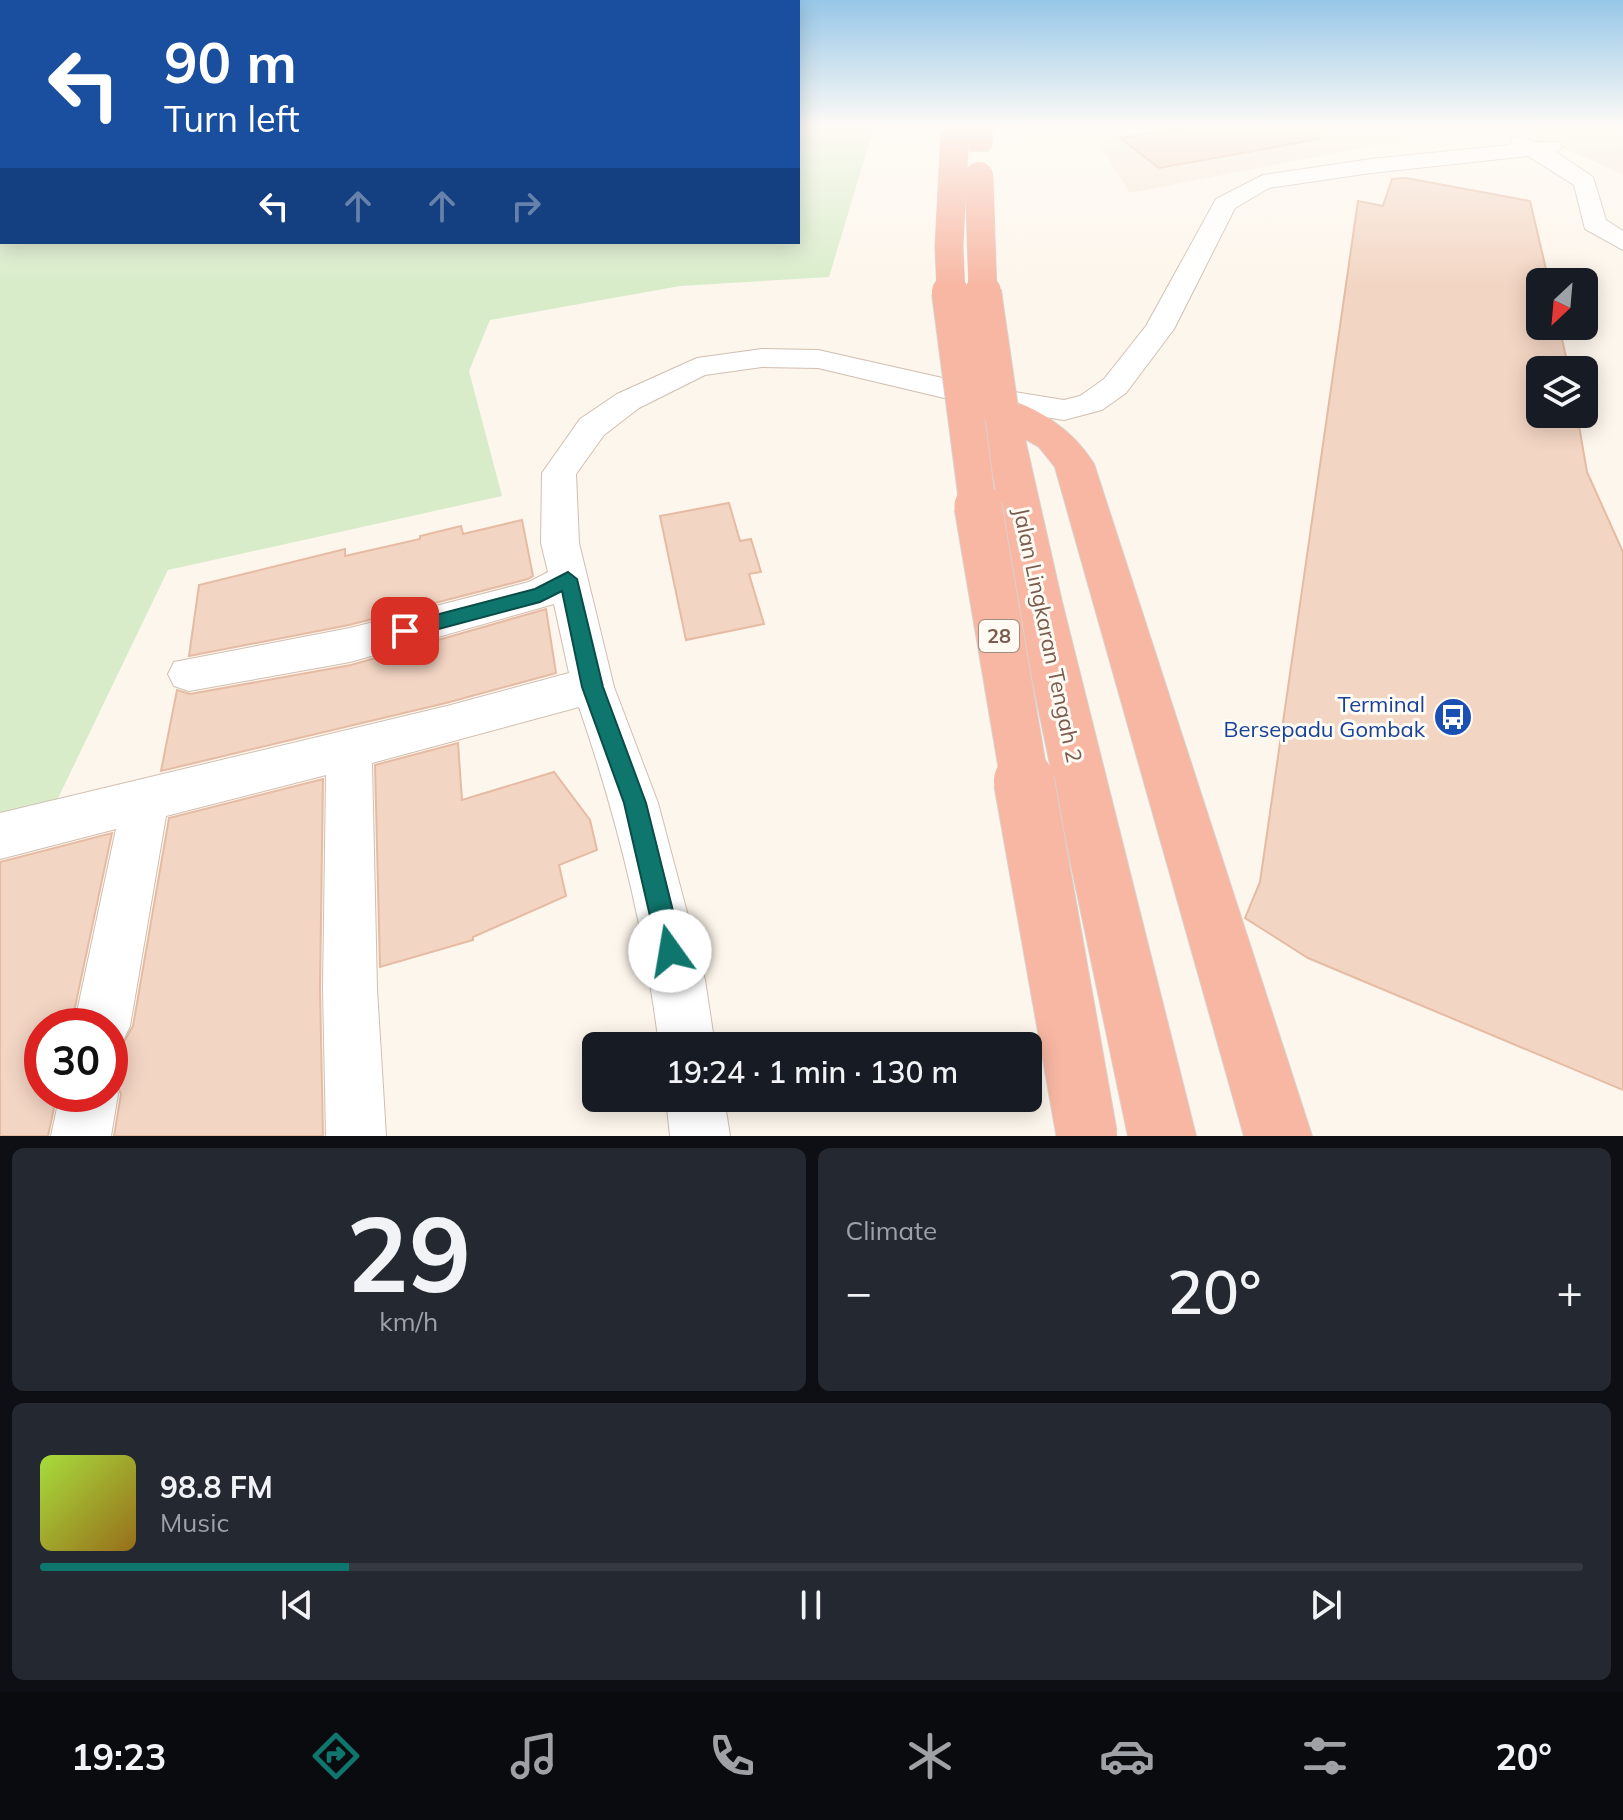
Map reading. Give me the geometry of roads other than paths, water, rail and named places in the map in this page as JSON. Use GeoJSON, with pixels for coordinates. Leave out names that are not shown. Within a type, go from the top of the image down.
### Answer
{"type":"FeatureCollection","features":[{"type":"Feature","properties":{"kind":"highway","name":"Jalan Lingkaran Tengah 2"},"geometry":{"type":"LineString","coordinates":[[954,180],[950,194],[951,292],[966,427],[992,597],[1087,1136]]}},
{"type":"Feature","properties":{"kind":"highway","name":"Jalan Lingkaran Tengah 2"},"geometry":{"type":"LineString","coordinates":[[972,180],[984,313],[1000,409],[1039,602],[1162,1136]]}},
{"type":"Feature","properties":{"kind":"highway"},"geometry":{"type":"LineString","coordinates":[[1000,409],[1053,438],[1074,464],[1278,1136]]}},
{"type":"Feature","properties":{"kind":"street"},"geometry":{"type":"LineString","coordinates":[[685,1032],[678,980],[635,803],[593,687],[578,625],[560,543],[559,473],[592,427],[628,401],[697,367],[762,358],[818,359],[978,396],[1064,410],[1091,403],[1115,386],[1159,329],[1225,204],[1263,182],[1276,180]]}},
{"type":"Feature","properties":{"kind":"street"},"geometry":{"type":"LineString","coordinates":[[1583,180],[1594,224],[1623,242]]}},
{"type":"Feature","properties":{"kind":"street"},"geometry":{"type":"LineString","coordinates":[[1604,180],[1612,208],[1623,219]]}},
{"type":"Feature","properties":{"kind":"street"},"geometry":{"type":"LineString","coordinates":[[189,674],[350,645],[540,594],[568,579]]}},
{"type":"Feature","properties":{"kind":"street"},"geometry":{"type":"LineString","coordinates":[[0,836],[349,749],[553,694],[593,687]]}},
{"type":"Feature","properties":{"kind":"street"},"geometry":{"type":"LineString","coordinates":[[349,749],[350,989],[356,1136]]}},
{"type":"Feature","properties":{"kind":"street"},"geometry":{"type":"LineString","coordinates":[[105,1008],[146,798]]}},
{"type":"Feature","properties":{"kind":"street"},"geometry":{"type":"LineString","coordinates":[[81,1136],[86,1112]]}},
{"type":"Feature","properties":{"kind":"street"},"geometry":{"type":"LineString","coordinates":[[697,1112],[700,1136]]}},
{"type":"Feature","properties":{"kind":"place","name":"Terminal Bersepadu Gombak"},"geometry":{"type":"Point","coordinates":[1453,717]}}]}
